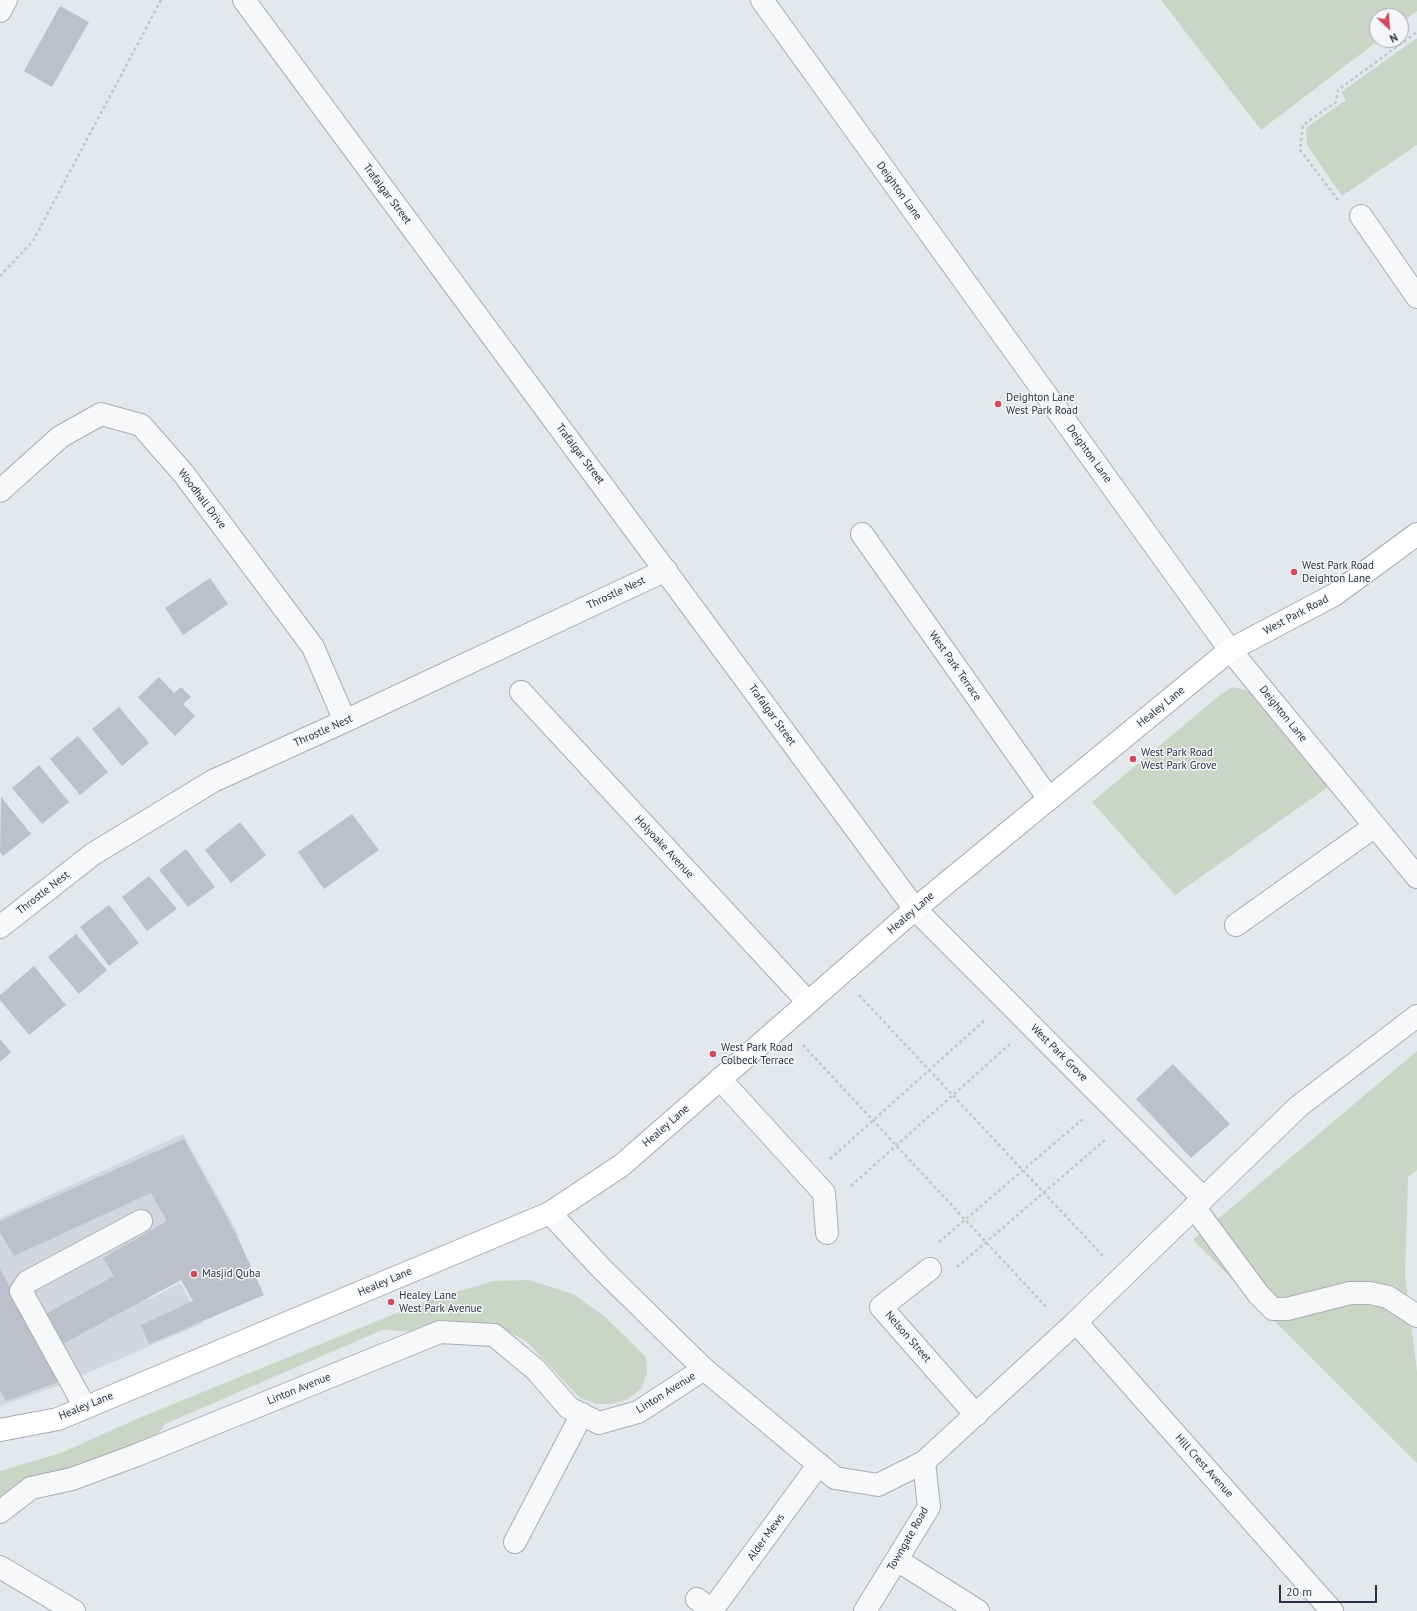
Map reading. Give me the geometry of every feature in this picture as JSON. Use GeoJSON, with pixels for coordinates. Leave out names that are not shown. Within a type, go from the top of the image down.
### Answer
{"type":"FeatureCollection","features":[{"type":"Feature","properties":{"kind":"main road","name":"West Park Road"},"geometry":{"type":"LineString","coordinates":[[1230,650],[1334,595],[1417,534]]}},
{"type":"Feature","properties":{"kind":"main road","name":"Healey Lane"},"geometry":{"type":"LineString","coordinates":[[0,1430],[58,1419],[550,1213],[622,1165],[915,909],[1230,650]]}},
{"type":"Feature","properties":{"kind":"street"},"geometry":{"type":"LineString","coordinates":[[0,11],[6,0]]}},
{"type":"Feature","properties":{"kind":"street","name":"Trafalgar Street"},"geometry":{"type":"LineString","coordinates":[[244,0],[915,909]]}},
{"type":"Feature","properties":{"kind":"street","name":"Deighton Lane"},"geometry":{"type":"LineString","coordinates":[[762,0],[1230,650],[1417,877]]}},
{"type":"Feature","properties":{"kind":"street"},"geometry":{"type":"LineString","coordinates":[[1361,216],[1417,297]]}},
{"type":"Feature","properties":{"kind":"street","name":"Woodhall Drive"},"geometry":{"type":"LineString","coordinates":[[0,491],[60,437],[101,414],[141,425],[183,473],[313,647],[345,721]]}},
{"type":"Feature","properties":{"kind":"street","name":"West Park Terrace"},"geometry":{"type":"LineString","coordinates":[[862,534],[1049,799]]}},
{"type":"Feature","properties":{"kind":"street","name":"Throstle Nest"},"geometry":{"type":"LineString","coordinates":[[0,927],[93,854],[213,781],[345,721],[666,570]]}},
{"type":"Feature","properties":{"kind":"street","name":"Holyoake Avenue"},"geometry":{"type":"LineString","coordinates":[[521,692],[808,1002]]}},
{"type":"Feature","properties":{"kind":"street"},"geometry":{"type":"LineString","coordinates":[[1236,925],[1375,826]]}},
{"type":"Feature","properties":{"kind":"street","name":"West Park Grove"},"geometry":{"type":"LineString","coordinates":[[915,909],[1127,1121],[1199,1203],[1259,1295],[1273,1309],[1288,1309],[1350,1293],[1370,1293],[1388,1297],[1417,1316]]}},
{"type":"Feature","properties":{"kind":"street"},"geometry":{"type":"LineString","coordinates":[[550,1213],[601,1268],[704,1369],[835,1478],[878,1485],[924,1462],[1071,1326],[1299,1106],[1417,1016]]}},
{"type":"Feature","properties":{"kind":"street"},"geometry":{"type":"LineString","coordinates":[[720,1079],[817,1185],[827,1233]]}},
{"type":"Feature","properties":{"kind":"street"},"geometry":{"type":"LineString","coordinates":[[85,1407],[21,1291],[27,1282],[141,1221]]}},
{"type":"Feature","properties":{"kind":"street","name":"Nelson Street"},"geometry":{"type":"LineString","coordinates":[[930,1269],[881,1307],[976,1414]]}},
{"type":"Feature","properties":{"kind":"street","name":"Hill Crest Avenue"},"geometry":{"type":"LineString","coordinates":[[1071,1326],[1332,1611]]}},
{"type":"Feature","properties":{"kind":"street","name":"Linton Avenue"},"geometry":{"type":"LineString","coordinates":[[0,1512],[31,1488],[72,1479],[137,1455],[440,1332],[494,1335],[536,1370],[570,1408],[599,1423],[638,1412],[704,1369]]}},
{"type":"Feature","properties":{"kind":"street"},"geometry":{"type":"LineString","coordinates":[[515,1542],[582,1414]]}},
{"type":"Feature","properties":{"kind":"street","name":"Towngate Road"},"geometry":{"type":"LineString","coordinates":[[865,1611],[929,1507],[924,1462]]}},
{"type":"Feature","properties":{"kind":"street","name":"Alder Mews"},"geometry":{"type":"LineString","coordinates":[[707,1607],[819,1464]]}},
{"type":"Feature","properties":{"kind":"street"},"geometry":{"type":"LineString","coordinates":[[897,1560],[978,1611]]}},
{"type":"Feature","properties":{"kind":"street"},"geometry":{"type":"LineString","coordinates":[[0,1567],[74,1611]]}},
{"type":"Feature","properties":{"kind":"path"},"geometry":{"type":"LineString","coordinates":[[0,276],[33,241],[161,0]]}},
{"type":"Feature","properties":{"kind":"path"},"geometry":{"type":"LineString","coordinates":[[1361,216],[1349,215],[1300,150],[1303,125],[1336,102],[1338,90],[1417,32]]}},
{"type":"Feature","properties":{"kind":"path"},"geometry":{"type":"LineString","coordinates":[[840,974],[1122,1277]]}},
{"type":"Feature","properties":{"kind":"path"},"geometry":{"type":"LineString","coordinates":[[817,1185],[873,1121],[1007,1000]]}},
{"type":"Feature","properties":{"kind":"path"},"geometry":{"type":"LineString","coordinates":[[783,1024],[965,1220],[1071,1326]]}},
{"type":"Feature","properties":{"kind":"path"},"geometry":{"type":"LineString","coordinates":[[817,1185],[849,1189],[1031,1025]]}},
{"type":"Feature","properties":{"kind":"path"},"geometry":{"type":"LineString","coordinates":[[1105,1099],[934,1246],[930,1269],[950,1273],[1127,1121]]}},
{"type":"Feature","properties":{"kind":"path"},"geometry":{"type":"LineString","coordinates":[[417,1269],[439,1316],[440,1332]]}},
{"type":"Feature","properties":{"kind":"shaded area"},"geometry":{"type":"Polygon","coordinates":[[[183,1134],[239,1235],[204,1255],[128,1270],[148,1300],[180,1283],[203,1323],[60,1385],[0,1406],[0,1218],[183,1134]]]}},
{"type":"Feature","properties":{"kind":"green space"},"geometry":{"type":"Polygon","coordinates":[[[1161,0],[1417,0],[1417,11],[1409,17],[1409,8],[1369,8],[1369,48],[1261,130],[1161,0]]]}},
{"type":"Feature","properties":{"kind":"green space"},"geometry":{"type":"Polygon","coordinates":[[[1417,38],[1417,145],[1342,196],[1307,145],[1306,128],[1346,100],[1341,92],[1403,48],[1409,48],[1409,44],[1417,38]]]}},
{"type":"Feature","properties":{"kind":"green space"},"geometry":{"type":"Polygon","coordinates":[[[1233,687],[1252,692],[1328,787],[1175,895],[1092,802],[1220,695],[1233,687]]]}},
{"type":"Feature","properties":{"kind":"green space"},"geometry":{"type":"Polygon","coordinates":[[[1417,1051],[1417,1170],[1408,1177],[1405,1274],[1417,1372],[1417,1463],[1193,1240],[1417,1051]]]}},
{"type":"Feature","properties":{"kind":"green space"},"geometry":{"type":"Polygon","coordinates":[[[529,1280],[573,1294],[603,1315],[646,1357],[647,1373],[641,1389],[628,1399],[611,1404],[596,1404],[580,1398],[526,1341],[498,1326],[474,1322],[450,1323],[417,1332],[382,1330],[165,1424],[154,1440],[59,1473],[24,1483],[0,1498],[0,1471],[61,1453],[139,1418],[424,1302],[493,1281],[529,1280]]]}},
{"type":"Feature","properties":{"kind":"building"},"geometry":{"type":"Polygon","coordinates":[[[60,6],[89,22],[52,87],[24,71],[60,6]]]}},
{"type":"Feature","properties":{"kind":"building"},"geometry":{"type":"Polygon","coordinates":[[[210,578],[228,604],[183,635],[165,608],[210,578]]]}},
{"type":"Feature","properties":{"kind":"building"},"geometry":{"type":"Polygon","coordinates":[[[159,677],[174,693],[181,687],[191,697],[183,704],[195,716],[175,736],[138,697],[159,677]]]}},
{"type":"Feature","properties":{"kind":"building"},"geometry":{"type":"Polygon","coordinates":[[[119,707],[149,743],[122,766],[92,729],[119,707]]]}},
{"type":"Feature","properties":{"kind":"building"},"geometry":{"type":"Polygon","coordinates":[[[78,736],[108,772],[80,795],[50,759],[78,736]]]}},
{"type":"Feature","properties":{"kind":"building"},"geometry":{"type":"Polygon","coordinates":[[[39,765],[69,802],[42,824],[12,788],[39,765]]]}},
{"type":"Feature","properties":{"kind":"building"},"geometry":{"type":"Polygon","coordinates":[[[1,797],[31,834],[3,856],[0,852],[1,797]]]}},
{"type":"Feature","properties":{"kind":"building"},"geometry":{"type":"Polygon","coordinates":[[[352,814],[379,850],[324,889],[298,852],[352,814]]]}},
{"type":"Feature","properties":{"kind":"building"},"geometry":{"type":"Polygon","coordinates":[[[240,822],[266,855],[231,883],[205,850],[240,822]]]}},
{"type":"Feature","properties":{"kind":"building"},"geometry":{"type":"Polygon","coordinates":[[[186,849],[215,887],[188,907],[159,870],[186,849]]]}},
{"type":"Feature","properties":{"kind":"building"},"geometry":{"type":"Polygon","coordinates":[[[149,876],[177,909],[147,931],[122,897],[149,876]]]}},
{"type":"Feature","properties":{"kind":"building"},"geometry":{"type":"Polygon","coordinates":[[[109,905],[139,943],[109,966],[80,927],[109,905]]]}},
{"type":"Feature","properties":{"kind":"building"},"geometry":{"type":"Polygon","coordinates":[[[76,934],[107,970],[79,994],[48,957],[76,934]]]}},
{"type":"Feature","properties":{"kind":"building"},"geometry":{"type":"Polygon","coordinates":[[[34,966],[66,1005],[29,1035],[0,1000],[0,995],[34,966]]]}},
{"type":"Feature","properties":{"kind":"building"},"geometry":{"type":"Polygon","coordinates":[[[0,1039],[11,1052],[0,1062],[0,1039]]]}},
{"type":"Feature","properties":{"kind":"building"},"geometry":{"type":"Polygon","coordinates":[[[1173,1064],[1230,1124],[1191,1158],[1136,1099],[1173,1064]]]}},
{"type":"Feature","properties":{"kind":"building"},"geometry":{"type":"Polygon","coordinates":[[[184,1139],[237,1236],[264,1295],[149,1344],[141,1325],[193,1301],[181,1280],[59,1346],[42,1316],[114,1276],[103,1258],[167,1221],[151,1193],[14,1256],[0,1232],[0,1221],[184,1139]]]}},
{"type":"Feature","properties":{"kind":"building"},"geometry":{"type":"Polygon","coordinates":[[[0,1269],[61,1381],[6,1401],[0,1390],[0,1269]]]}},
{"type":"Feature","properties":{"kind":"place","name":"Deighton Lane West Park Road"},"geometry":{"type":"Point","coordinates":[998,404]}},
{"type":"Feature","properties":{"kind":"place","name":"West Park Road Deighton Lane"},"geometry":{"type":"Point","coordinates":[1294,572]}},
{"type":"Feature","properties":{"kind":"place","name":"West Park Road West Park Grove"},"geometry":{"type":"Point","coordinates":[1133,759]}},
{"type":"Feature","properties":{"kind":"place","name":"West Park Road Colbeck Terrace"},"geometry":{"type":"Point","coordinates":[713,1054]}},
{"type":"Feature","properties":{"kind":"place","name":"Masjid Quba"},"geometry":{"type":"Point","coordinates":[194,1274]}},
{"type":"Feature","properties":{"kind":"place","name":"Healey Lane West Park Avenue"},"geometry":{"type":"Point","coordinates":[391,1302]}}]}
